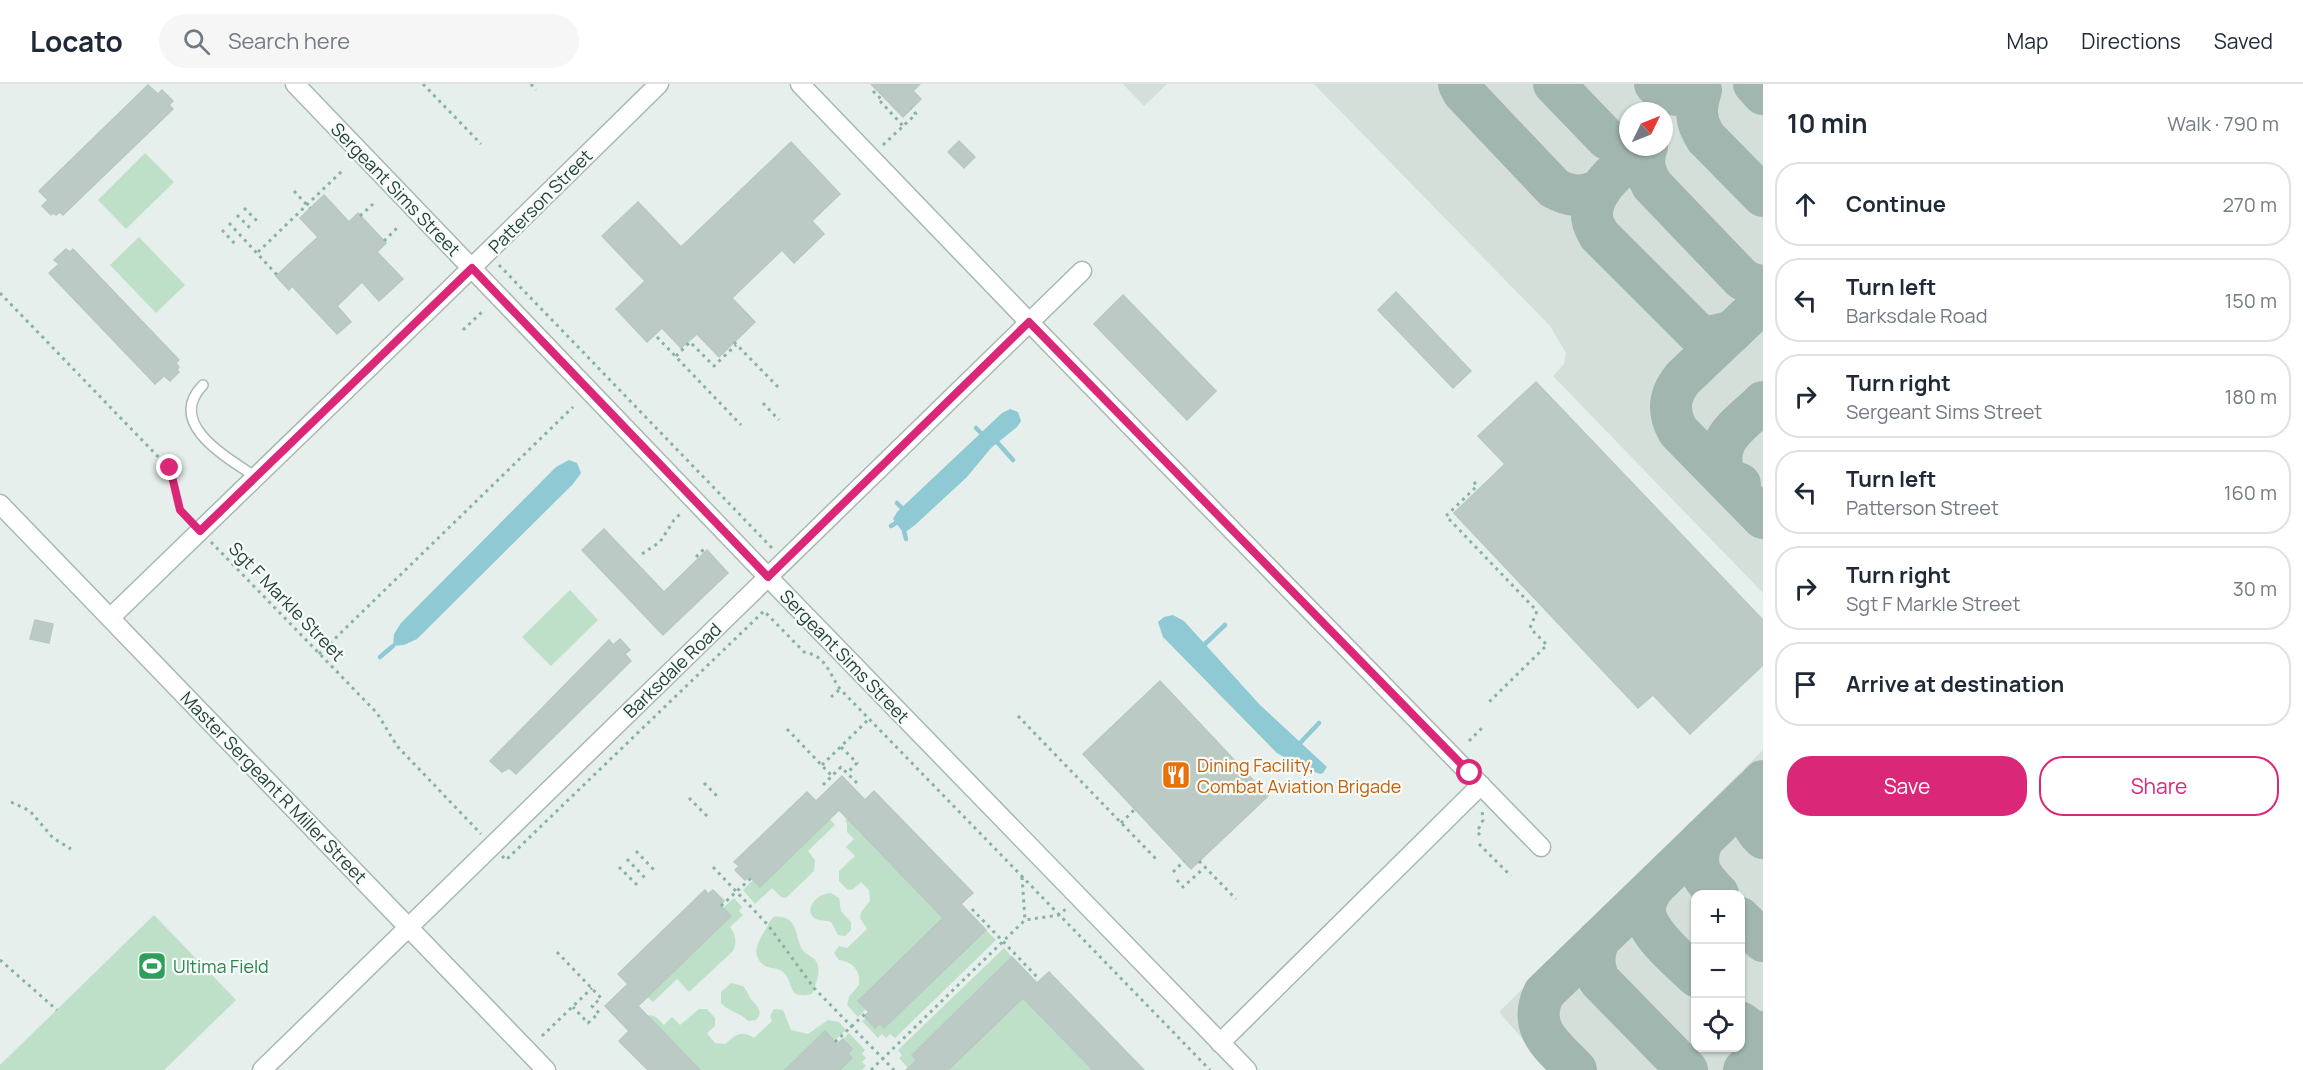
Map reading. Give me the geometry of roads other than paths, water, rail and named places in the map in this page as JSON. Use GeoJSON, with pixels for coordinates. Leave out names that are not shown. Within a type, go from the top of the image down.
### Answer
{"type":"FeatureCollection","features":[{"type":"Feature","properties":{"kind":"street","name":"Sergeant Sims Street"},"geometry":{"type":"LineString","coordinates":[[295,84],[768,577],[1248,1070]]}},
{"type":"Feature","properties":{"kind":"street","name":"Patterson Street"},"geometry":{"type":"LineString","coordinates":[[110,618],[659,84]]}},
{"type":"Feature","properties":{"kind":"street"},"geometry":{"type":"LineString","coordinates":[[800,84],[1540,847]]}},
{"type":"Feature","properties":{"kind":"street","name":"Barksdale Road"},"geometry":{"type":"LineString","coordinates":[[262,1070],[1082,271]]}},
{"type":"Feature","properties":{"kind":"street","name":"Master Sergeant R Miller Street"},"geometry":{"type":"LineString","coordinates":[[0,504],[546,1070]]}},
{"type":"Feature","properties":{"kind":"street"},"geometry":{"type":"LineString","coordinates":[[1220,1043],[1481,785]]}},
{"type":"Feature","properties":{"kind":"lane"},"geometry":{"type":"LineString","coordinates":[[203,385],[195,393],[192,408],[198,434],[215,449],[256,477]]}},
{"type":"Feature","properties":{"kind":"water"},"geometry":{"type":"Polygon","coordinates":[[[1010,409],[1018,412],[1021,421],[1017,427],[991,448],[967,477],[915,525],[907,531],[902,531],[893,519],[897,512],[1002,413],[1010,409]]]}},
{"type":"Feature","properties":{"kind":"water"},"geometry":{"type":"Polygon","coordinates":[[[569,460],[577,463],[581,473],[573,484],[417,639],[404,645],[393,646],[394,634],[401,623],[556,467],[569,460]]]}},
{"type":"Feature","properties":{"kind":"water"},"geometry":{"type":"Polygon","coordinates":[[[1173,615],[1184,621],[1260,705],[1327,767],[1323,773],[1299,766],[1277,753],[1163,637],[1158,622],[1164,617],[1173,615]]]}},
{"type":"Feature","properties":{"kind":"waterway"},"geometry":{"type":"LineString","coordinates":[[976,428],[981,433]]}},
{"type":"Feature","properties":{"kind":"waterway"},"geometry":{"type":"LineString","coordinates":[[997,442],[1013,460]]}},
{"type":"Feature","properties":{"kind":"waterway"},"geometry":{"type":"LineString","coordinates":[[897,503],[902,508]]}},
{"type":"Feature","properties":{"kind":"waterway"},"geometry":{"type":"LineString","coordinates":[[891,526],[896,523]]}},
{"type":"Feature","properties":{"kind":"waterway"},"geometry":{"type":"LineString","coordinates":[[904,531],[906,539]]}},
{"type":"Feature","properties":{"kind":"waterway"},"geometry":{"type":"LineString","coordinates":[[1205,644],[1225,625]]}},
{"type":"Feature","properties":{"kind":"waterway"},"geometry":{"type":"LineString","coordinates":[[380,657],[393,646]]}},
{"type":"Feature","properties":{"kind":"waterway"},"geometry":{"type":"LineString","coordinates":[[1301,742],[1319,723]]}},
{"type":"Feature","properties":{"kind":"place","name":"Dining Facility, Combat Aviation Brigade"},"geometry":{"type":"Point","coordinates":[1176,775]}},
{"type":"Feature","properties":{"kind":"place","name":"Ultima Field"},"geometry":{"type":"Point","coordinates":[152,966]}}]}
